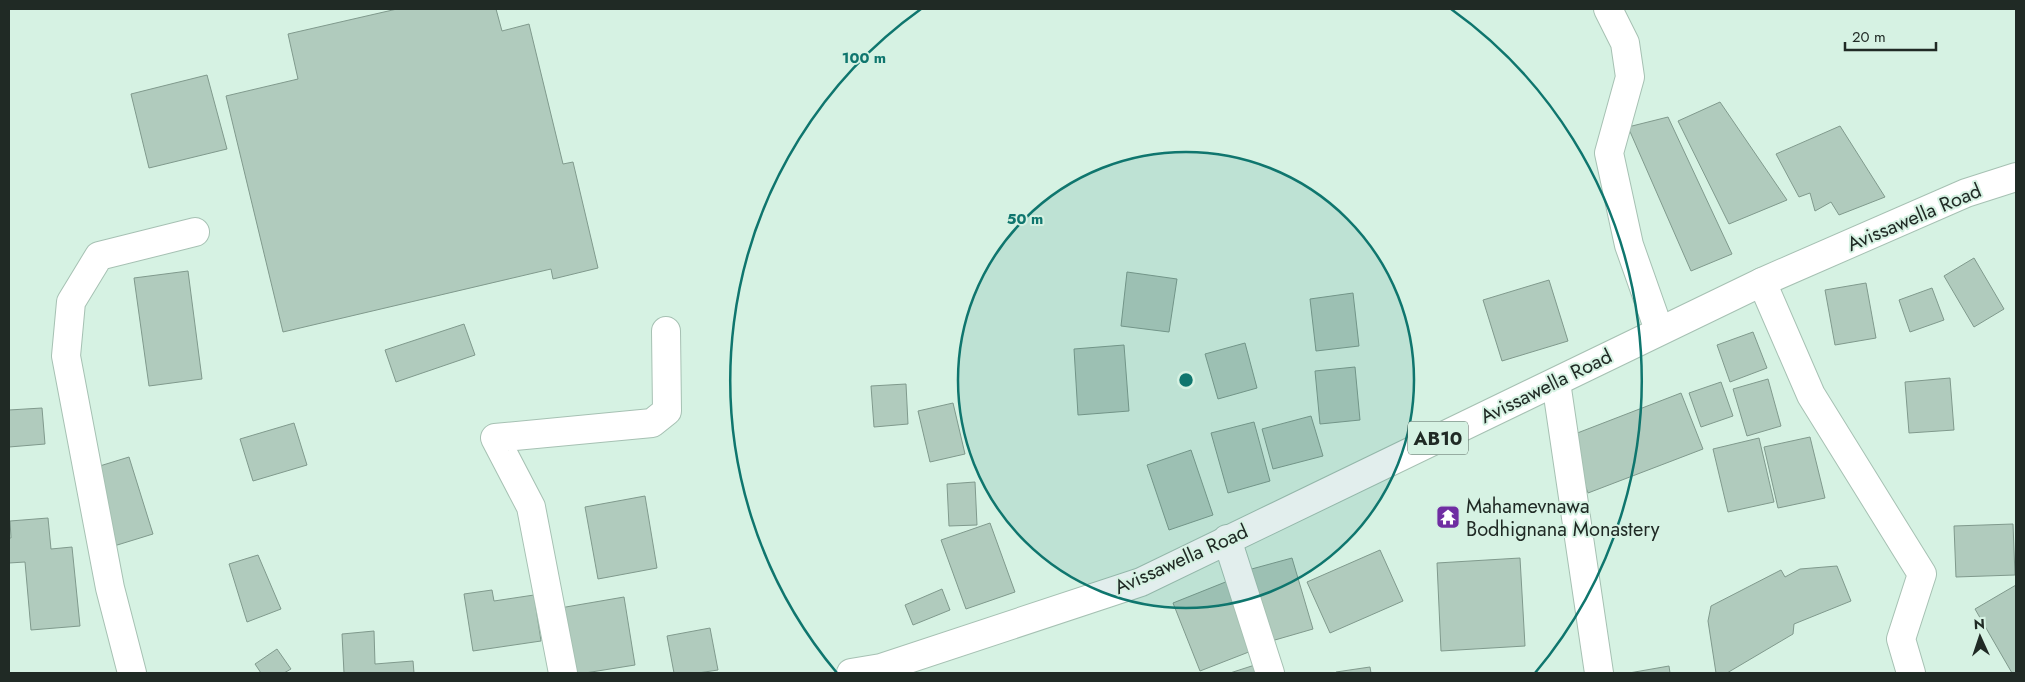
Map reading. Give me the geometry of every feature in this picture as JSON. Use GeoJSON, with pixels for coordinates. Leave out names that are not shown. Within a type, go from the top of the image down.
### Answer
{"type":"FeatureCollection","features":[{"type":"Feature","properties":{"kind":"street"},"geometry":{"type":"LineString","coordinates":[[1608,9],[1625,43],[1630,77],[1609,154],[1629,245],[1659,330]]}},
{"type":"Feature","properties":{"kind":"street","name":"Avissawella Road"},"geometry":{"type":"LineString","coordinates":[[851,673],[881,668],[1141,582],[1556,382],[1659,330],[1762,282],[1966,193],[2016,176]]}},
{"type":"Feature","properties":{"kind":"street"},"geometry":{"type":"LineString","coordinates":[[132,673],[110,588],[66,356],[71,302],[99,256],[194,232]]}},
{"type":"Feature","properties":{"kind":"street"},"geometry":{"type":"LineString","coordinates":[[1762,282],[1811,395],[1922,574],[1901,639],[1911,673]]}},
{"type":"Feature","properties":{"kind":"street"},"geometry":{"type":"LineString","coordinates":[[563,673],[531,507],[495,438],[652,423],[667,411],[666,330]]}},
{"type":"Feature","properties":{"kind":"street"},"geometry":{"type":"LineString","coordinates":[[1556,382],[1598,673]]}},
{"type":"Feature","properties":{"kind":"street"},"geometry":{"type":"LineString","coordinates":[[1227,539],[1270,673]]}},
{"type":"Feature","properties":{"kind":"building"},"geometry":{"type":"Polygon","coordinates":[[[397,9],[496,9],[502,31],[529,24],[563,164],[573,162],[598,268],[553,279],[551,269],[283,332],[226,96],[298,79],[288,34],[397,9]]]}},
{"type":"Feature","properties":{"kind":"building"},"geometry":{"type":"Polygon","coordinates":[[[207,75],[227,149],[149,168],[131,94],[207,75]]]}},
{"type":"Feature","properties":{"kind":"building"},"geometry":{"type":"Polygon","coordinates":[[[1720,102],[1787,200],[1729,224],[1678,121],[1720,102]]]}},
{"type":"Feature","properties":{"kind":"building"},"geometry":{"type":"Polygon","coordinates":[[[1668,117],[1732,254],[1691,271],[1628,127],[1668,117]]]}},
{"type":"Feature","properties":{"kind":"building"},"geometry":{"type":"Polygon","coordinates":[[[1840,126],[1885,197],[1839,215],[1831,202],[1815,211],[1810,193],[1799,197],[1776,154],[1840,126]]]}},
{"type":"Feature","properties":{"kind":"building"},"geometry":{"type":"Polygon","coordinates":[[[1974,258],[2004,309],[1974,327],[1944,276],[1974,258]]]}},
{"type":"Feature","properties":{"kind":"building"},"geometry":{"type":"Polygon","coordinates":[[[188,271],[202,379],[149,386],[134,278],[188,271]]]}},
{"type":"Feature","properties":{"kind":"building"},"geometry":{"type":"Polygon","coordinates":[[[1127,272],[1177,279],[1169,332],[1121,326],[1127,272]]]}},
{"type":"Feature","properties":{"kind":"building"},"geometry":{"type":"Polygon","coordinates":[[[1549,280],[1568,341],[1502,361],[1483,300],[1549,280]]]}},
{"type":"Feature","properties":{"kind":"building"},"geometry":{"type":"Polygon","coordinates":[[[1866,283],[1876,338],[1835,345],[1825,290],[1866,283]]]}},
{"type":"Feature","properties":{"kind":"building"},"geometry":{"type":"Polygon","coordinates":[[[1932,288],[1944,320],[1910,332],[1899,300],[1932,288]]]}},
{"type":"Feature","properties":{"kind":"building"},"geometry":{"type":"Polygon","coordinates":[[[1353,293],[1359,346],[1316,351],[1310,299],[1353,293]]]}},
{"type":"Feature","properties":{"kind":"building"},"geometry":{"type":"Polygon","coordinates":[[[464,324],[475,355],[396,382],[385,350],[464,324]]]}},
{"type":"Feature","properties":{"kind":"building"},"geometry":{"type":"Polygon","coordinates":[[[1753,332],[1767,368],[1730,382],[1717,345],[1753,332]]]}},
{"type":"Feature","properties":{"kind":"building"},"geometry":{"type":"Polygon","coordinates":[[[1245,343],[1257,388],[1218,399],[1205,354],[1245,343]]]}},
{"type":"Feature","properties":{"kind":"building"},"geometry":{"type":"Polygon","coordinates":[[[1124,345],[1129,411],[1078,415],[1074,349],[1124,345]]]}},
{"type":"Feature","properties":{"kind":"building"},"geometry":{"type":"Polygon","coordinates":[[[1355,367],[1360,420],[1320,424],[1315,371],[1355,367]]]}},
{"type":"Feature","properties":{"kind":"building"},"geometry":{"type":"Polygon","coordinates":[[[1950,378],[1954,430],[1909,433],[1905,382],[1950,378]]]}},
{"type":"Feature","properties":{"kind":"building"},"geometry":{"type":"Polygon","coordinates":[[[1768,379],[1781,426],[1747,436],[1733,389],[1768,379]]]}},
{"type":"Feature","properties":{"kind":"building"},"geometry":{"type":"Polygon","coordinates":[[[1721,382],[1733,416],[1701,427],[1689,393],[1721,382]]]}},
{"type":"Feature","properties":{"kind":"building"},"geometry":{"type":"Polygon","coordinates":[[[906,384],[908,424],[874,427],[871,386],[906,384]]]}},
{"type":"Feature","properties":{"kind":"building"},"geometry":{"type":"Polygon","coordinates":[[[1681,393],[1703,449],[1588,493],[1567,437],[1681,393]]]}},
{"type":"Feature","properties":{"kind":"building"},"geometry":{"type":"Polygon","coordinates":[[[953,403],[965,454],[930,462],[918,411],[953,403]]]}},
{"type":"Feature","properties":{"kind":"building"},"geometry":{"type":"Polygon","coordinates":[[[42,408],[45,444],[9,447],[9,410],[42,408]]]}},
{"type":"Feature","properties":{"kind":"building"},"geometry":{"type":"Polygon","coordinates":[[[1311,416],[1323,456],[1273,469],[1262,429],[1311,416]]]}},
{"type":"Feature","properties":{"kind":"building"},"geometry":{"type":"Polygon","coordinates":[[[1254,422],[1270,481],[1228,493],[1211,433],[1254,422]]]}},
{"type":"Feature","properties":{"kind":"building"},"geometry":{"type":"Polygon","coordinates":[[[294,423],[307,465],[253,481],[240,439],[294,423]]]}},
{"type":"Feature","properties":{"kind":"building"},"geometry":{"type":"Polygon","coordinates":[[[1810,437],[1825,498],[1778,508],[1764,447],[1810,437]]]}},
{"type":"Feature","properties":{"kind":"building"},"geometry":{"type":"Polygon","coordinates":[[[1759,438],[1774,502],[1728,512],[1713,449],[1759,438]]]}},
{"type":"Feature","properties":{"kind":"building"},"geometry":{"type":"Polygon","coordinates":[[[1191,450],[1213,515],[1169,530],[1147,465],[1191,450]]]}},
{"type":"Feature","properties":{"kind":"building"},"geometry":{"type":"Polygon","coordinates":[[[129,457],[153,534],[114,546],[90,469],[129,457]]]}},
{"type":"Feature","properties":{"kind":"building"},"geometry":{"type":"Polygon","coordinates":[[[975,482],[977,525],[949,526],[947,484],[975,482]]]}},
{"type":"Feature","properties":{"kind":"building"},"geometry":{"type":"Polygon","coordinates":[[[645,496],[657,568],[598,579],[585,507],[645,496]]]}},
{"type":"Feature","properties":{"kind":"building"},"geometry":{"type":"Polygon","coordinates":[[[48,518],[51,549],[72,547],[80,626],[31,630],[25,562],[9,563],[10,521],[48,518]]]}},
{"type":"Feature","properties":{"kind":"building"},"geometry":{"type":"Polygon","coordinates":[[[990,523],[1015,592],[966,609],[941,540],[990,523]]]}},
{"type":"Feature","properties":{"kind":"building"},"geometry":{"type":"Polygon","coordinates":[[[2013,524],[2015,575],[1956,577],[1954,526],[2013,524]]]}},
{"type":"Feature","properties":{"kind":"building"},"geometry":{"type":"Polygon","coordinates":[[[1380,550],[1403,601],[1330,633],[1307,582],[1380,550]]]}},
{"type":"Feature","properties":{"kind":"building"},"geometry":{"type":"Polygon","coordinates":[[[258,555],[281,609],[247,622],[229,564],[258,555]]]}},
{"type":"Feature","properties":{"kind":"building"},"geometry":{"type":"Polygon","coordinates":[[[1292,558],[1313,629],[1268,642],[1248,570],[1292,558]]]}},
{"type":"Feature","properties":{"kind":"building"},"geometry":{"type":"Polygon","coordinates":[[[1520,558],[1525,646],[1441,651],[1437,563],[1520,558]]]}},
{"type":"Feature","properties":{"kind":"building"},"geometry":{"type":"Polygon","coordinates":[[[1837,566],[1851,601],[1794,624],[1793,634],[1727,673],[1716,673],[1708,621],[1711,606],[1781,570],[1785,577],[1800,569],[1837,566]]]}},
{"type":"Feature","properties":{"kind":"building"},"geometry":{"type":"Polygon","coordinates":[[[1233,579],[1259,648],[1200,671],[1173,603],[1233,579]]]}},
{"type":"Feature","properties":{"kind":"building"},"geometry":{"type":"Polygon","coordinates":[[[2016,585],[2016,673],[2012,673],[1975,609],[2016,585]]]}},
{"type":"Feature","properties":{"kind":"building"},"geometry":{"type":"Polygon","coordinates":[[[942,589],[950,610],[913,625],[905,605],[942,589]]]}},
{"type":"Feature","properties":{"kind":"building"},"geometry":{"type":"Polygon","coordinates":[[[492,590],[494,601],[534,595],[541,641],[473,651],[464,594],[492,590]]]}},
{"type":"Feature","properties":{"kind":"building"},"geometry":{"type":"Polygon","coordinates":[[[624,597],[635,665],[585,673],[571,673],[560,608],[624,597]]]}},
{"type":"Feature","properties":{"kind":"building"},"geometry":{"type":"Polygon","coordinates":[[[710,628],[718,670],[698,673],[674,673],[667,636],[710,628]]]}},
{"type":"Feature","properties":{"kind":"building"},"geometry":{"type":"Polygon","coordinates":[[[374,631],[375,664],[413,661],[414,673],[344,673],[342,634],[374,631]]]}},
{"type":"Feature","properties":{"kind":"building"},"geometry":{"type":"Polygon","coordinates":[[[277,649],[291,669],[284,673],[261,673],[255,664],[277,649]]]}},
{"type":"Feature","properties":{"kind":"building"},"geometry":{"type":"Polygon","coordinates":[[[1261,663],[1264,673],[1230,673],[1261,663]]]}},
{"type":"Feature","properties":{"kind":"building"},"geometry":{"type":"Polygon","coordinates":[[[1669,666],[1670,673],[1629,673],[1669,666]]]}},
{"type":"Feature","properties":{"kind":"building"},"geometry":{"type":"Polygon","coordinates":[[[1370,667],[1371,673],[1336,673],[1336,672],[1370,667]]]}},
{"type":"Feature","properties":{"kind":"place","name":"Mahamevnawa Bodhignana Monastery"},"geometry":{"type":"Point","coordinates":[1448,517]}}]}
